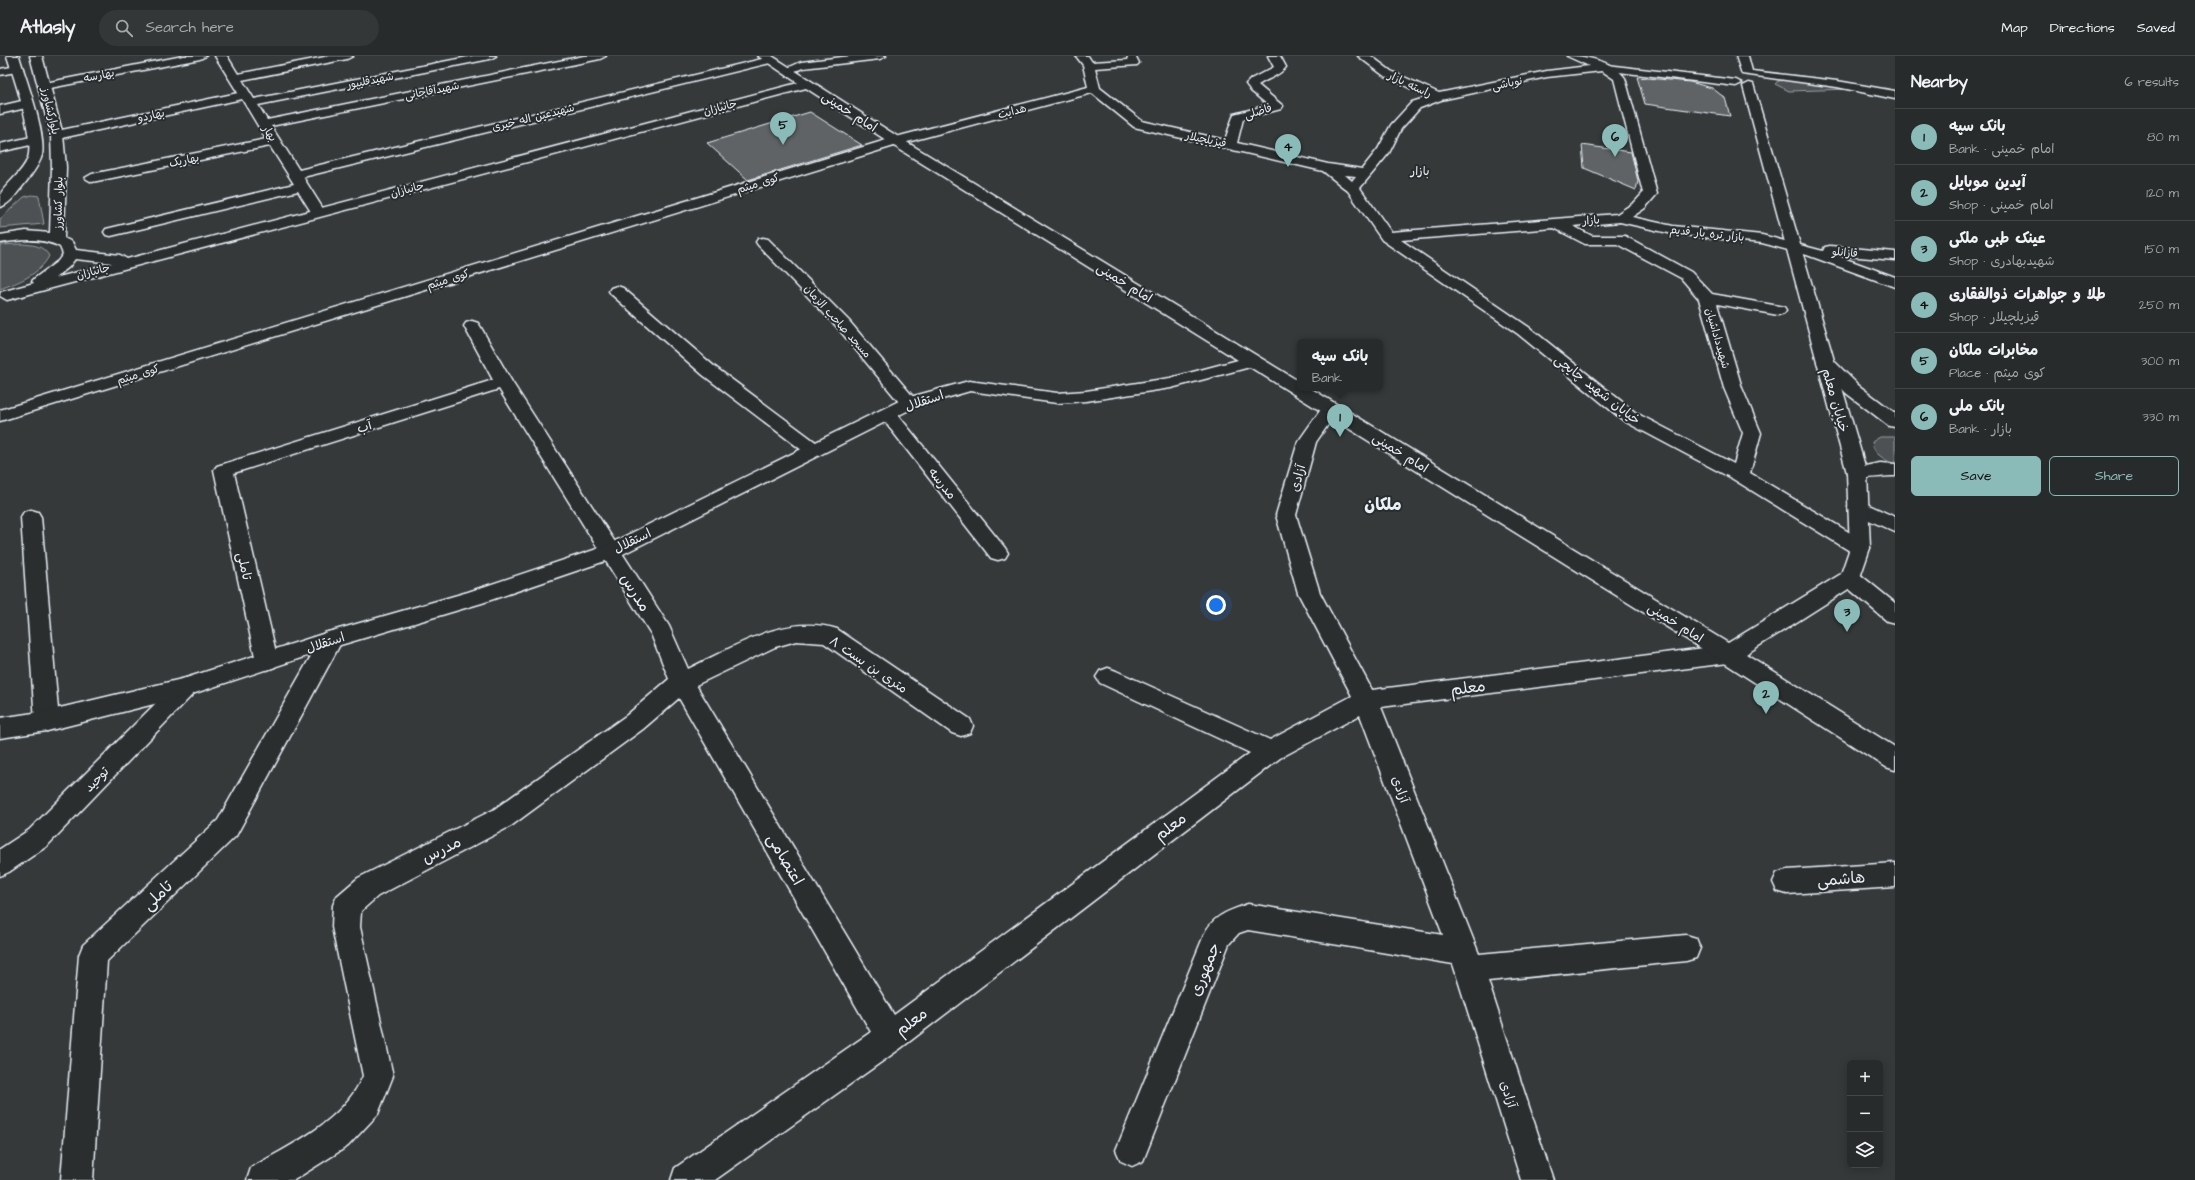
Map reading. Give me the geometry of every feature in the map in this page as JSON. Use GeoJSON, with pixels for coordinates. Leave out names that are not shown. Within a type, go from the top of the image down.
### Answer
{"type":"FeatureCollection","features":[{"type":"Feature","properties":{"kind":"street","name":"بلوارکشاورز"},"geometry":{"type":"LineString","coordinates":[[0,203],[12,192],[35,156],[35,140],[12,56]]}},
{"type":"Feature","properties":{"kind":"street","name":"بلوارکشاورز"},"geometry":{"type":"LineString","coordinates":[[36,56],[57,135],[59,167]]}},
{"type":"Feature","properties":{"kind":"street","name":"بهارسه"},"geometry":{"type":"LineString","coordinates":[[45,86],[200,56]]}},
{"type":"Feature","properties":{"kind":"street","name":"بهار"},"geometry":{"type":"LineString","coordinates":[[220,56],[275,141],[318,212]]}},
{"type":"Feature","properties":{"kind":"street"},"geometry":{"type":"LineString","coordinates":[[234,78],[347,56]]}},
{"type":"Feature","properties":{"kind":"street","name":"شهیدقلیپور"},"geometry":{"type":"LineString","coordinates":[[248,99],[490,56]]}},
{"type":"Feature","properties":{"kind":"street","name":"شهیدآقاجانی"},"geometry":{"type":"LineString","coordinates":[[264,124],[600,56]]}},
{"type":"Feature","properties":{"kind":"street"},"geometry":{"type":"LineString","coordinates":[[787,71],[801,65],[880,56]]}},
{"type":"Feature","properties":{"kind":"street","name":"فاضلی"},"geometry":{"type":"LineString","coordinates":[[1230,144],[1238,117],[1277,106],[1255,89],[1252,84],[1256,79],[1277,72],[1280,68],[1274,56]]}},
{"type":"Feature","properties":{"kind":"street","name":"راسته بازار"},"geometry":{"type":"LineString","coordinates":[[1364,56],[1387,73],[1438,97]]}},
{"type":"Feature","properties":{"kind":"street"},"geometry":{"type":"LineString","coordinates":[[1573,56],[1608,63]]}},
{"type":"Feature","properties":{"kind":"street","name":"خیابان معلم"},"geometry":{"type":"LineString","coordinates":[[1742,56],[1747,79],[1857,473],[1860,548],[1850,578]]}},
{"type":"Feature","properties":{"kind":"street","name":"امام خمینی"},"geometry":{"type":"LineString","coordinates":[[767,58],[896,141],[1297,388]]}},
{"type":"Feature","properties":{"kind":"street","name":"شهیدعین اله خیری"},"geometry":{"type":"LineString","coordinates":[[111,232],[299,180],[767,58]]}},
{"type":"Feature","properties":{"kind":"street"},"geometry":{"type":"LineString","coordinates":[[1094,89],[1086,60],[1133,63],[1132,59]]}},
{"type":"Feature","properties":{"kind":"street","name":"نوباشی"},"geometry":{"type":"LineString","coordinates":[[1353,188],[1366,174],[1384,150],[1394,128],[1416,105],[1438,97],[1608,63],[1686,76]]}},
{"type":"Feature","properties":{"kind":"street","name":"بازار"},"geometry":{"type":"LineString","coordinates":[[1387,237],[1621,218],[1640,205],[1650,194],[1619,78],[1608,63]]}},
{"type":"Feature","properties":{"kind":"street"},"geometry":{"type":"LineString","coordinates":[[0,72],[16,69]]}},
{"type":"Feature","properties":{"kind":"street"},"geometry":{"type":"LineString","coordinates":[[1686,76],[1727,73],[1766,86],[1893,95]]}},
{"type":"Feature","properties":{"kind":"street"},"geometry":{"type":"LineString","coordinates":[[1686,76],[1837,84],[1893,95]]}},
{"type":"Feature","properties":{"kind":"street","name":"جانبازان"},"geometry":{"type":"LineString","coordinates":[[3,296],[146,257],[807,84]]}},
{"type":"Feature","properties":{"kind":"street","name":"قیزیلچیلار"},"geometry":{"type":"LineString","coordinates":[[1094,89],[1138,124],[1230,144],[1328,168],[1366,174]]}},
{"type":"Feature","properties":{"kind":"street","name":"هدایت"},"geometry":{"type":"LineString","coordinates":[[896,141],[1094,89]]}},
{"type":"Feature","properties":{"kind":"street","name":"بهاردو"},"geometry":{"type":"LineString","coordinates":[[57,135],[248,99]]}},
{"type":"Feature","properties":{"kind":"street"},"geometry":{"type":"LineString","coordinates":[[0,110],[26,104]]}},
{"type":"Feature","properties":{"kind":"street"},"geometry":{"type":"LineString","coordinates":[[0,148],[35,140]]}},
{"type":"Feature","properties":{"kind":"street","name":"بهاریک"},"geometry":{"type":"LineString","coordinates":[[92,178],[275,141]]}},
{"type":"Feature","properties":{"kind":"street","name":"کوی میثم"},"geometry":{"type":"LineString","coordinates":[[0,416],[896,141]]}},
{"type":"Feature","properties":{"kind":"street","name":"بلوار کشاورز"},"geometry":{"type":"LineString","coordinates":[[57,239],[59,167]]}},
{"type":"Feature","properties":{"kind":"street"},"geometry":{"type":"LineString","coordinates":[[1328,168],[1353,188],[1387,237]]}},
{"type":"Feature","properties":{"kind":"street","name":"بازار تره بار قدیم"},"geometry":{"type":"LineString","coordinates":[[1621,218],[1653,228],[1762,239],[1794,247]]}},
{"type":"Feature","properties":{"kind":"street","name":"شهیدداداشیان"},"geometry":{"type":"LineString","coordinates":[[1556,223],[1590,241],[1620,239],[1686,275],[1707,298],[1733,388],[1752,433],[1740,475]]}},
{"type":"Feature","properties":{"kind":"street"},"geometry":{"type":"LineString","coordinates":[[0,239],[41,236],[57,239],[67,245],[70,254],[64,264],[51,275],[31,286],[3,296]]}},
{"type":"Feature","properties":{"kind":"street","name":"خیابان شهید چایچی"},"geometry":{"type":"LineString","coordinates":[[1387,237],[1524,331],[1630,417],[1740,475],[1860,548]]}},
{"type":"Feature","properties":{"kind":"street","name":"مسجد صاحب الزمان"},"geometry":{"type":"LineString","coordinates":[[763,242],[843,324],[910,403]]}},
{"type":"Feature","properties":{"kind":"street"},"geometry":{"type":"LineString","coordinates":[[1794,247],[1895,282]]}},
{"type":"Feature","properties":{"kind":"street","name":"قازانلو"},"geometry":{"type":"LineString","coordinates":[[1794,247],[1895,256]]}},
{"type":"Feature","properties":{"kind":"street"},"geometry":{"type":"LineString","coordinates":[[70,254],[118,259],[146,257]]}},
{"type":"Feature","properties":{"kind":"street"},"geometry":{"type":"LineString","coordinates":[[617,291],[709,371],[814,450]]}},
{"type":"Feature","properties":{"kind":"street"},"geometry":{"type":"LineString","coordinates":[[1707,298],[1778,310]]}},
{"type":"Feature","properties":{"kind":"street"},"geometry":{"type":"LineString","coordinates":[[472,326],[503,382],[610,552]]}},
{"type":"Feature","properties":{"kind":"street","name":"استقلال"},"geometry":{"type":"LineString","coordinates":[[0,728],[47,721],[186,687],[332,640],[474,598],[610,552],[910,403],[969,386],[1058,398],[1086,396],[1171,383],[1253,361]]}},
{"type":"Feature","properties":{"kind":"street"},"geometry":{"type":"LineString","coordinates":[[1826,363],[1852,389],[1895,422]]}},
{"type":"Feature","properties":{"kind":"street","name":"آب"},"geometry":{"type":"LineString","coordinates":[[224,470],[503,382]]}},
{"type":"Feature","properties":{"kind":"street","name":"امام خمینی"},"geometry":{"type":"LineString","coordinates":[[1301,391],[1728,654],[1895,760]]}},
{"type":"Feature","properties":{"kind":"street","name":"آزادی"},"geometry":{"type":"LineString","coordinates":[[1330,409],[1307,442],[1286,515],[1309,594],[1366,700],[1466,961],[1537,1180]]}},
{"type":"Feature","properties":{"kind":"street","name":"مدرسه"},"geometry":{"type":"LineString","coordinates":[[888,414],[998,553]]}},
{"type":"Feature","properties":{"kind":"street"},"geometry":{"type":"LineString","coordinates":[[1857,473],[1880,469],[1895,470]]}},
{"type":"Feature","properties":{"kind":"street","name":"تاملی"},"geometry":{"type":"LineString","coordinates":[[224,470],[267,661]]}},
{"type":"Feature","properties":{"kind":"street"},"geometry":{"type":"LineString","coordinates":[[1858,507],[1895,525]]}},
{"type":"Feature","properties":{"kind":"street"},"geometry":{"type":"LineString","coordinates":[[30,517],[47,721]]}},
{"type":"Feature","properties":{"kind":"street","name":"مدرس"},"geometry":{"type":"LineString","coordinates":[[264,1180],[336,1135],[367,1103],[378,1076],[346,927],[347,905],[368,887],[502,818],[635,722],[682,682],[661,632],[610,552]]}},
{"type":"Feature","properties":{"kind":"street"},"geometry":{"type":"LineString","coordinates":[[1728,654],[1850,578],[1895,615]]}},
{"type":"Feature","properties":{"kind":"street","name":"۸ متری بن بست"},"geometry":{"type":"LineString","coordinates":[[682,682],[769,640],[796,633],[829,635],[961,726]]}},
{"type":"Feature","properties":{"kind":"street","name":"تاملی"},"geometry":{"type":"LineString","coordinates":[[77,1180],[94,955],[227,828],[332,640]]}},
{"type":"Feature","properties":{"kind":"street","name":"معلم"},"geometry":{"type":"LineString","coordinates":[[687,1180],[890,1037],[1271,751],[1366,700],[1728,654]]}},
{"type":"Feature","properties":{"kind":"street"},"geometry":{"type":"LineString","coordinates":[[1108,677],[1271,751]]}},
{"type":"Feature","properties":{"kind":"street","name":"اعتصامی"},"geometry":{"type":"LineString","coordinates":[[682,682],[890,1037]]}},
{"type":"Feature","properties":{"kind":"street","name":"توحید"},"geometry":{"type":"LineString","coordinates":[[0,864],[38,838],[186,687]]}},
{"type":"Feature","properties":{"kind":"street","name":"هاشمی"},"geometry":{"type":"LineString","coordinates":[[1787,882],[1895,875]]}},
{"type":"Feature","properties":{"kind":"street","name":"جمهوری"},"geometry":{"type":"LineString","coordinates":[[1132,1150],[1218,935],[1229,924],[1248,917],[1466,961],[1686,948]]}},
{"type":"Feature","properties":{"kind":"shaded area"},"geometry":{"type":"Polygon","coordinates":[[[1788,80],[1850,89],[1789,91],[1775,84],[1778,81],[1788,80]]]}},
{"type":"Feature","properties":{"kind":"shaded area"},"geometry":{"type":"Polygon","coordinates":[[[32,195],[39,196],[44,224],[0,228],[0,219],[24,197],[32,195]]]}},
{"type":"Feature","properties":{"kind":"shaded area"},"geometry":{"type":"Polygon","coordinates":[[[0,245],[34,245],[41,248],[47,252],[49,256],[45,263],[34,273],[0,289],[0,245]]]}},
{"type":"Feature","properties":{"kind":"shaded area"},"geometry":{"type":"Polygon","coordinates":[[[1880,437],[1895,437],[1895,464],[1884,458],[1875,450],[1872,442],[1880,437]]]}},
{"type":"Feature","properties":{"kind":"building"},"geometry":{"type":"Polygon","coordinates":[[[1637,77],[1690,82],[1712,88],[1725,98],[1730,116],[1645,104],[1637,77]]]}},
{"type":"Feature","properties":{"kind":"building"},"geometry":{"type":"Polygon","coordinates":[[[810,112],[862,145],[748,180],[707,143],[810,112]]]}},
{"type":"Feature","properties":{"kind":"building"},"geometry":{"type":"Polygon","coordinates":[[[1582,145],[1631,152],[1638,181],[1636,190],[1584,168],[1582,145]]]}},
{"type":"Feature","properties":{"kind":"place","name":"مخابرات ملکان"},"geometry":{"type":"Point","coordinates":[783,145]}},
{"type":"Feature","properties":{"kind":"place","name":"بانک ملی"},"geometry":{"type":"Point","coordinates":[1615,157]}},
{"type":"Feature","properties":{"kind":"place","name":"طلا و جواهرات ذوالفقاری"},"geometry":{"type":"Point","coordinates":[1288,167]}},
{"type":"Feature","properties":{"kind":"place","name":"بانک سپه"},"geometry":{"type":"Point","coordinates":[1340,437]}},
{"type":"Feature","properties":{"kind":"place","name":"عینک طبی ملکی"},"geometry":{"type":"Point","coordinates":[1847,632]}},
{"type":"Feature","properties":{"kind":"place","name":"آیدین موبایل"},"geometry":{"type":"Point","coordinates":[1766,714]}},
{"type":"Feature","properties":{"kind":"district","name":"بازار"},"geometry":{"type":"Point","coordinates":[1420,171]}},
{"type":"Feature","properties":{"kind":"district","name":"ملکان"},"geometry":{"type":"Point","coordinates":[1383,504]}}]}
